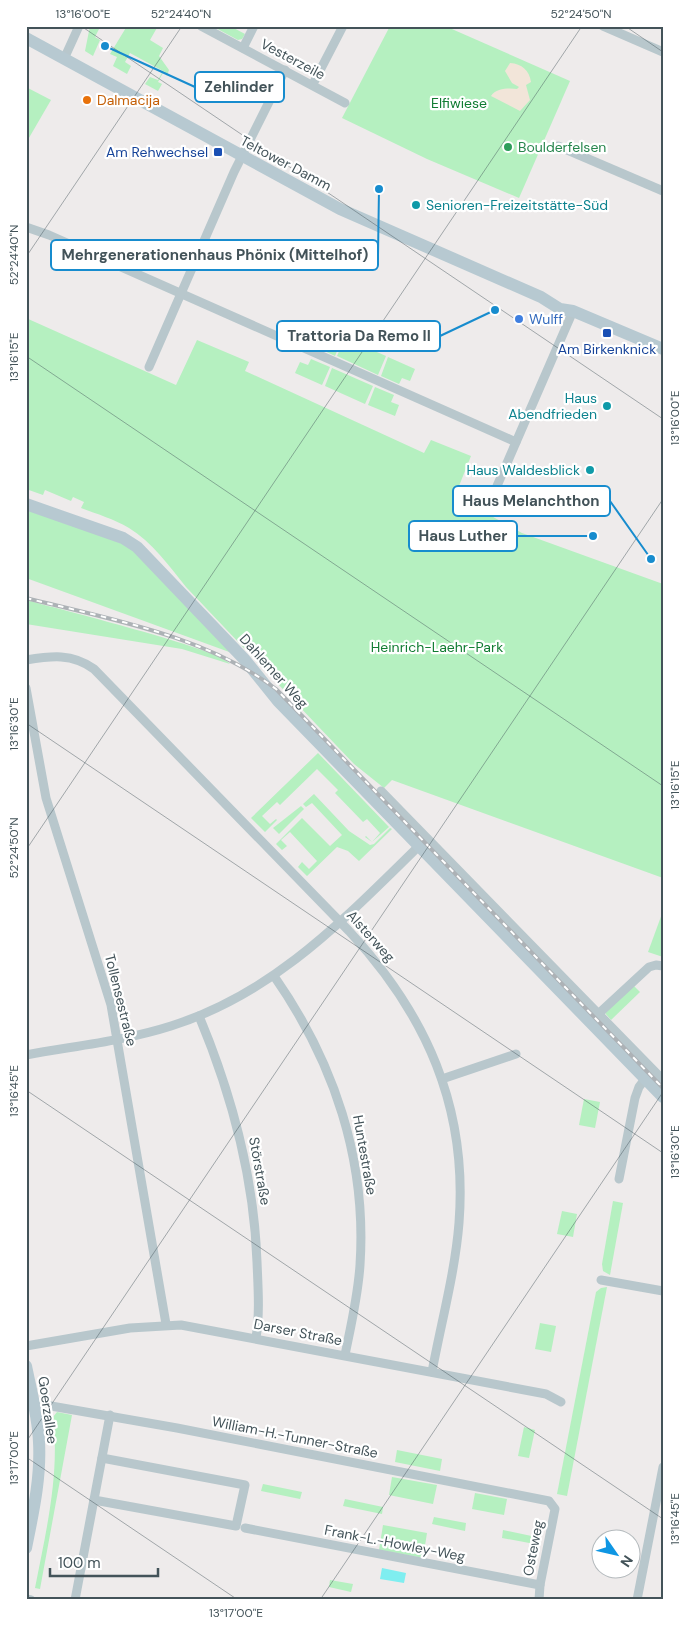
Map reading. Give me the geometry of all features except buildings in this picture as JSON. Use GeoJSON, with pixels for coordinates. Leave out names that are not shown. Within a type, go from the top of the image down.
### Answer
{"type":"FeatureCollection","features":[{"type":"Feature","properties":{"kind":"main road","name":"Teltower Damm"},"geometry":{"type":"LineString","coordinates":[[26,38],[364,220],[541,297],[567,304],[573,311],[663,349]]}},
{"type":"Feature","properties":{"kind":"main road","name":"Dahlemer Weg"},"geometry":{"type":"LineString","coordinates":[[26,504],[129,542],[144,554],[239,654],[278,701],[399,817],[419,846],[437,856],[628,1052],[645,1079],[663,1097]]}},
{"type":"Feature","properties":{"kind":"main road","name":"Goerzallee"},"geometry":{"type":"LineString","coordinates":[[26,1366],[34,1402],[39,1441],[36,1496],[26,1548]]}},
{"type":"Feature","properties":{"kind":"street"},"geometry":{"type":"LineString","coordinates":[[64,59],[79,26]]}},
{"type":"Feature","properties":{"kind":"street","name":"Vesterzeile"},"geometry":{"type":"LineString","coordinates":[[201,26],[346,103]]}},
{"type":"Feature","properties":{"kind":"street"},"geometry":{"type":"LineString","coordinates":[[243,48],[254,26]]}},
{"type":"Feature","properties":{"kind":"street"},"geometry":{"type":"LineString","coordinates":[[313,84],[343,26]]}},
{"type":"Feature","properties":{"kind":"street"},"geometry":{"type":"LineString","coordinates":[[603,26],[663,52]]}},
{"type":"Feature","properties":{"kind":"street"},"geometry":{"type":"LineString","coordinates":[[150,367],[242,156],[286,70]]}},
{"type":"Feature","properties":{"kind":"street"},"geometry":{"type":"LineString","coordinates":[[558,146],[663,191]]}},
{"type":"Feature","properties":{"kind":"street"},"geometry":{"type":"LineString","coordinates":[[26,227],[49,235],[516,442]]}},
{"type":"Feature","properties":{"kind":"street"},"geometry":{"type":"LineString","coordinates":[[497,486],[573,311]]}},
{"type":"Feature","properties":{"kind":"street","name":"Alsterweg"},"geometry":{"type":"LineString","coordinates":[[26,660],[67,656],[80,660],[94,669],[340,922],[387,974],[406,1003],[430,1046],[442,1079],[456,1136],[460,1207],[455,1254],[432,1372]]}},
{"type":"Feature","properties":{"kind":"street","name":"Tollensestraße"},"geometry":{"type":"LineString","coordinates":[[26,688],[46,798],[105,983],[118,1039],[166,1324]]}},
{"type":"Feature","properties":{"kind":"street","name":"Dahlemer Weg"},"geometry":{"type":"LineString","coordinates":[[381,791],[399,817],[437,856]]}},
{"type":"Feature","properties":{"kind":"street"},"geometry":{"type":"LineString","coordinates":[[26,1055],[118,1039],[156,1030],[199,1016],[243,995],[274,976],[309,950],[419,846]]}},
{"type":"Feature","properties":{"kind":"street"},"geometry":{"type":"LineString","coordinates":[[594,1018],[649,967],[663,966]]}},
{"type":"Feature","properties":{"kind":"street","name":"Huntestraße"},"geometry":{"type":"LineString","coordinates":[[274,976],[308,1029],[326,1067],[342,1110],[354,1157],[360,1214],[360,1264],[356,1303],[345,1355]]}},
{"type":"Feature","properties":{"kind":"street","name":"Störstraße"},"geometry":{"type":"LineString","coordinates":[[199,1016],[225,1085],[248,1174],[257,1259],[256,1338]]}},
{"type":"Feature","properties":{"kind":"street","name":"Dahlemer Weg"},"geometry":{"type":"LineString","coordinates":[[628,1052],[663,1080]]}},
{"type":"Feature","properties":{"kind":"street"},"geometry":{"type":"LineString","coordinates":[[442,1079],[516,1054]]}},
{"type":"Feature","properties":{"kind":"street"},"geometry":{"type":"LineString","coordinates":[[619,1179],[635,1098],[639,1087],[645,1079]]}},
{"type":"Feature","properties":{"kind":"street"},"geometry":{"type":"LineString","coordinates":[[601,1280],[663,1291]]}},
{"type":"Feature","properties":{"kind":"street","name":"Darser Straße"},"geometry":{"type":"LineString","coordinates":[[26,1346],[166,1324],[203,1328],[546,1394],[561,1402]]}},
{"type":"Feature","properties":{"kind":"street","name":"William-H.-Tunner-Straße"},"geometry":{"type":"LineString","coordinates":[[34,1402],[110,1415],[551,1502]]}},
{"type":"Feature","properties":{"kind":"street"},"geometry":{"type":"LineString","coordinates":[[74,1600],[110,1415]]}},
{"type":"Feature","properties":{"kind":"street"},"geometry":{"type":"LineString","coordinates":[[102,1458],[245,1486],[240,1527]]}},
{"type":"Feature","properties":{"kind":"street"},"geometry":{"type":"LineString","coordinates":[[637,1600],[663,1467]]}},
{"type":"Feature","properties":{"kind":"street","name":"Frank-L.-Howley-Weg"},"geometry":{"type":"LineString","coordinates":[[94,1500],[540,1585]]}},
{"type":"Feature","properties":{"kind":"street","name":"Osteweg"},"geometry":{"type":"LineString","coordinates":[[539,1600],[540,1585],[555,1509],[551,1502]]}},
{"type":"Feature","properties":{"kind":"street"},"geometry":{"type":"LineString","coordinates":[[26,1599],[31,1600]]}},
{"type":"Feature","properties":{"kind":"green space"},"geometry":{"type":"Polygon","coordinates":[[[90,26],[100,27],[95,37],[100,40],[93,56],[85,51],[90,26]]]}},
{"type":"Feature","properties":{"kind":"green space"},"geometry":{"type":"Polygon","coordinates":[[[127,26],[158,26],[150,40],[163,48],[159,56],[169,70],[167,76],[164,71],[158,82],[162,84],[158,91],[145,84],[150,77],[158,80],[163,71],[130,53],[125,62],[131,66],[127,74],[113,66],[117,57],[110,54],[127,26]]]}},
{"type":"Feature","properties":{"kind":"green space"},"geometry":{"type":"Polygon","coordinates":[[[212,26],[230,26],[245,34],[242,39],[238,40],[212,26]]]}},
{"type":"Feature","properties":{"kind":"green space","name":"Elfiwiese"},"geometry":{"type":"Polygon","coordinates":[[[390,26],[445,26],[570,81],[519,198],[427,159],[342,118],[390,26]]]}},
{"type":"Feature","properties":{"kind":"green space"},"geometry":{"type":"Polygon","coordinates":[[[26,87],[51,100],[26,143],[26,87]]]}},
{"type":"Feature","properties":{"kind":"green space","name":"Heinrich-Laehr-Park"},"geometry":{"type":"Polygon","coordinates":[[[26,318],[176,385],[197,340],[249,362],[245,371],[424,453],[431,440],[471,456],[455,496],[522,533],[663,584],[663,878],[392,780],[384,788],[354,764],[186,587],[145,540],[123,525],[81,508],[84,502],[73,497],[71,501],[45,490],[43,495],[26,489],[26,318]]]}},
{"type":"Feature","properties":{"kind":"green space"},"geometry":{"type":"Polygon","coordinates":[[[317,326],[343,337],[335,356],[316,347],[319,342],[311,338],[317,326]]]}},
{"type":"Feature","properties":{"kind":"green space"},"geometry":{"type":"Polygon","coordinates":[[[345,338],[386,356],[378,375],[337,356],[345,338]]]}},
{"type":"Feature","properties":{"kind":"green space"},"geometry":{"type":"Polygon","coordinates":[[[388,357],[415,369],[410,381],[402,378],[399,384],[381,376],[388,357]]]}},
{"type":"Feature","properties":{"kind":"green space"},"geometry":{"type":"Polygon","coordinates":[[[311,359],[330,367],[322,385],[295,373],[300,362],[308,365],[311,359]]]}},
{"type":"Feature","properties":{"kind":"green space"},"geometry":{"type":"Polygon","coordinates":[[[332,368],[373,386],[365,404],[325,386],[332,368]]]}},
{"type":"Feature","properties":{"kind":"green space"},"geometry":{"type":"Polygon","coordinates":[[[375,387],[394,395],[391,402],[399,405],[395,416],[368,405],[375,387]]]}},
{"type":"Feature","properties":{"kind":"green space"},"geometry":{"type":"Polygon","coordinates":[[[26,509],[129,546],[232,653],[26,578],[26,509]]]}},
{"type":"Feature","properties":{"kind":"green space"},"geometry":{"type":"Polygon","coordinates":[[[26,600],[169,639],[220,657],[230,664],[182,649],[26,624],[26,600]]]}},
{"type":"Feature","properties":{"kind":"green space"},"geometry":{"type":"Polygon","coordinates":[[[318,753],[389,827],[372,842],[380,833],[367,819],[363,822],[335,793],[338,790],[317,769],[280,805],[277,802],[262,816],[270,824],[277,820],[265,832],[251,818],[318,753]]]}},
{"type":"Feature","properties":{"kind":"green space"},"geometry":{"type":"Polygon","coordinates":[[[314,794],[349,831],[370,845],[374,844],[390,828],[392,829],[359,861],[348,851],[337,847],[307,876],[298,867],[302,862],[309,869],[317,861],[290,832],[281,840],[287,846],[282,850],[276,844],[302,818],[330,846],[342,835],[312,803],[306,807],[303,804],[314,794]]]}},
{"type":"Feature","properties":{"kind":"green space"},"geometry":{"type":"Polygon","coordinates":[[[301,806],[304,809],[279,834],[273,828],[301,806]]]}},
{"type":"Feature","properties":{"kind":"green space"},"geometry":{"type":"Polygon","coordinates":[[[663,911],[663,957],[648,952],[663,911]]]}},
{"type":"Feature","properties":{"kind":"green space"},"geometry":{"type":"Polygon","coordinates":[[[633,985],[640,992],[611,1020],[605,1013],[633,985]]]}},
{"type":"Feature","properties":{"kind":"green space"},"geometry":{"type":"Polygon","coordinates":[[[584,1099],[600,1102],[595,1128],[579,1125],[584,1099]]]}},
{"type":"Feature","properties":{"kind":"green space"},"geometry":{"type":"Polygon","coordinates":[[[613,1201],[623,1203],[610,1275],[603,1271],[602,1264],[613,1201]]]}},
{"type":"Feature","properties":{"kind":"green space"},"geometry":{"type":"Polygon","coordinates":[[[562,1211],[577,1214],[573,1237],[557,1234],[562,1211]]]}},
{"type":"Feature","properties":{"kind":"green space"},"geometry":{"type":"Polygon","coordinates":[[[607,1287],[567,1496],[557,1494],[596,1292],[601,1288],[607,1287]]]}},
{"type":"Feature","properties":{"kind":"green space"},"geometry":{"type":"Polygon","coordinates":[[[540,1323],[556,1326],[551,1352],[535,1349],[540,1323]]]}},
{"type":"Feature","properties":{"kind":"green space"},"geometry":{"type":"Polygon","coordinates":[[[57,1412],[72,1415],[40,1589],[35,1588],[51,1503],[55,1460],[53,1417],[57,1412]]]}},
{"type":"Feature","properties":{"kind":"green space"},"geometry":{"type":"Polygon","coordinates":[[[524,1427],[535,1430],[529,1458],[518,1456],[524,1427]]]}},
{"type":"Feature","properties":{"kind":"green space"},"geometry":{"type":"Polygon","coordinates":[[[397,1450],[442,1459],[440,1471],[395,1462],[397,1450]]]}},
{"type":"Feature","properties":{"kind":"green space"},"geometry":{"type":"Polygon","coordinates":[[[392,1477],[437,1485],[433,1504],[389,1495],[392,1477]]]}},
{"type":"Feature","properties":{"kind":"green space"},"geometry":{"type":"Polygon","coordinates":[[[263,1484],[302,1492],[300,1499],[261,1491],[263,1484]]]}},
{"type":"Feature","properties":{"kind":"green space"},"geometry":{"type":"Polygon","coordinates":[[[475,1493],[507,1499],[504,1515],[472,1509],[475,1493]]]}},
{"type":"Feature","properties":{"kind":"green space"},"geometry":{"type":"Polygon","coordinates":[[[345,1499],[383,1507],[382,1514],[343,1506],[345,1499]]]}},
{"type":"Feature","properties":{"kind":"green space"},"geometry":{"type":"Polygon","coordinates":[[[434,1517],[466,1523],[465,1531],[432,1524],[434,1517]]]}},
{"type":"Feature","properties":{"kind":"green space"},"geometry":{"type":"Polygon","coordinates":[[[383,1525],[427,1533],[423,1558],[379,1550],[383,1525]]]}},
{"type":"Feature","properties":{"kind":"green space"},"geometry":{"type":"Polygon","coordinates":[[[503,1530],[541,1538],[540,1545],[502,1538],[503,1530]]]}},
{"type":"Feature","properties":{"kind":"green space"},"geometry":{"type":"Polygon","coordinates":[[[330,1580],[353,1584],[351,1592],[329,1587],[330,1580]]]}},
{"type":"Feature","properties":{"kind":"sand"},"geometry":{"type":"Polygon","coordinates":[[[510,63],[524,68],[529,74],[531,82],[526,85],[530,100],[520,111],[491,96],[499,90],[517,89],[519,87],[512,83],[505,71],[510,63]]]}},
{"type":"Feature","properties":{"kind":"water"},"geometry":{"type":"Polygon","coordinates":[[[382,1568],[406,1573],[404,1583],[380,1579],[382,1568]]]}},
{"type":"Feature","properties":{"kind":"railway"},"geometry":{"type":"LineString","coordinates":[[26,598],[124,622],[188,642],[219,655],[249,671],[276,689],[663,1088]]}},
{"type":"Feature","properties":{"kind":"place","name":"Zehlinder"},"geometry":{"type":"Point","coordinates":[105,46]}},
{"type":"Feature","properties":{"kind":"place","name":"Dalmacija"},"geometry":{"type":"Point","coordinates":[87,100]}},
{"type":"Feature","properties":{"kind":"place","name":"Boulderfelsen"},"geometry":{"type":"Point","coordinates":[508,147]}},
{"type":"Feature","properties":{"kind":"place","name":"Am Rehwechsel"},"geometry":{"type":"Point","coordinates":[218,152]}},
{"type":"Feature","properties":{"kind":"place","name":"Mehrgenerationenhaus Phönix (Mittelhof)"},"geometry":{"type":"Point","coordinates":[379,189]}},
{"type":"Feature","properties":{"kind":"place","name":"Senioren-Freizeitstätte-Süd"},"geometry":{"type":"Point","coordinates":[416,205]}},
{"type":"Feature","properties":{"kind":"place","name":"Trattoria Da Remo II"},"geometry":{"type":"Point","coordinates":[495,310]}},
{"type":"Feature","properties":{"kind":"place","name":"Wulff"},"geometry":{"type":"Point","coordinates":[519,319]}},
{"type":"Feature","properties":{"kind":"place","name":"Am Birkenknick"},"geometry":{"type":"Point","coordinates":[607,333]}},
{"type":"Feature","properties":{"kind":"place","name":"Haus Abendfrieden"},"geometry":{"type":"Point","coordinates":[607,406]}},
{"type":"Feature","properties":{"kind":"place","name":"Haus Waldesblick"},"geometry":{"type":"Point","coordinates":[590,470]}},
{"type":"Feature","properties":{"kind":"place","name":"Haus Luther"},"geometry":{"type":"Point","coordinates":[593,536]}},
{"type":"Feature","properties":{"kind":"place","name":"Haus Melanchthon"},"geometry":{"type":"Point","coordinates":[651,559]}}]}
